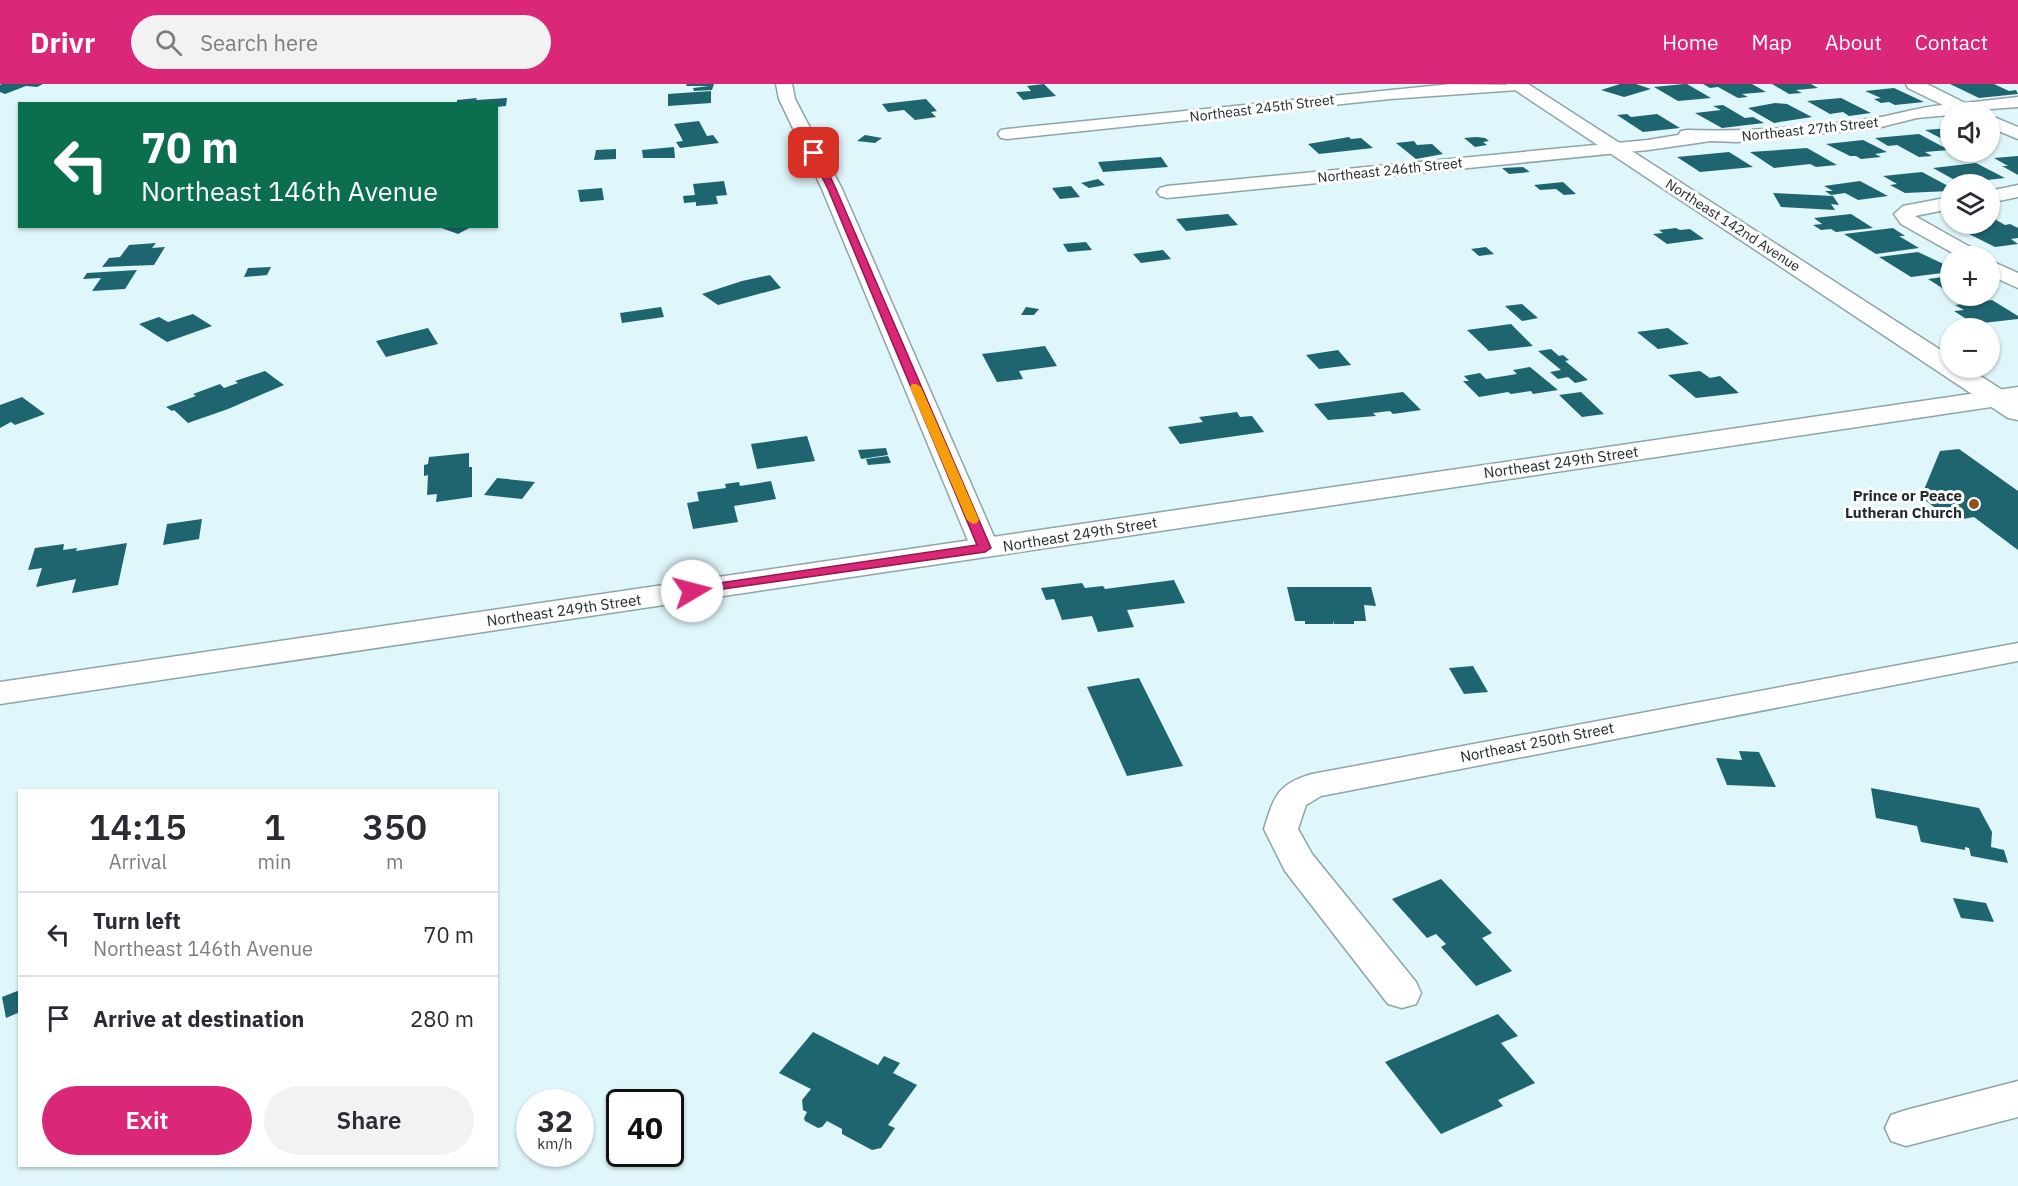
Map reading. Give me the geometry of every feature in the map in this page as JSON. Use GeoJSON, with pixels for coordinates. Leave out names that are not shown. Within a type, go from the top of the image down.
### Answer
{"type":"FeatureCollection","features":[{"type":"Feature","properties":{"kind":"street"},"geometry":{"type":"LineString","coordinates":[[784,84],[787,99],[832,189],[985,548]]}},
{"type":"Feature","properties":{"kind":"street"},"geometry":{"type":"LineString","coordinates":[[1914,84],[1951,102]]}},
{"type":"Feature","properties":{"kind":"street","name":"Northeast 245th Street"},"geometry":{"type":"LineString","coordinates":[[1007,134],[1103,126],[1346,98],[1516,85]]}},
{"type":"Feature","properties":{"kind":"street","name":"Northeast 142nd Avenue"},"geometry":{"type":"LineString","coordinates":[[1516,85],[2011,402]]}},
{"type":"Feature","properties":{"kind":"street","name":"Northeast 27th Street"},"geometry":{"type":"LineString","coordinates":[[2000,105],[2018,102]]}},
{"type":"Feature","properties":{"kind":"street","name":"Northeast 27th Street"},"geometry":{"type":"LineString","coordinates":[[1613,147],[1877,123],[1917,113],[1940,112]]}},
{"type":"Feature","properties":{"kind":"street"},"geometry":{"type":"LineString","coordinates":[[2000,125],[2018,134]]}},
{"type":"Feature","properties":{"kind":"street","name":"Northeast 246th Street"},"geometry":{"type":"LineString","coordinates":[[1167,192],[1613,147]]}},
{"type":"Feature","properties":{"kind":"street"},"geometry":{"type":"LineString","coordinates":[[2000,194],[2018,192]]}},
{"type":"Feature","properties":{"kind":"street"},"geometry":{"type":"LineString","coordinates":[[1940,205],[1910,210],[1904,214],[1908,220],[1954,246]]}},
{"type":"Feature","properties":{"kind":"street"},"geometry":{"type":"LineString","coordinates":[[2000,272],[2018,282]]}},
{"type":"Feature","properties":{"kind":"street","name":"Northeast 249th Street"},"geometry":{"type":"LineString","coordinates":[[0,693],[985,548],[2011,402]]}},
{"type":"Feature","properties":{"kind":"street","name":"Northeast 250th Street"},"geometry":{"type":"LineString","coordinates":[[1402,993],[1298,861],[1281,829],[1291,798],[1312,786],[2018,652]]}},
{"type":"Feature","properties":{"kind":"street"},"geometry":{"type":"LineString","coordinates":[[1906,1128],[2018,1099]]}},
{"type":"Feature","properties":{"kind":"building"},"geometry":{"type":"Polygon","coordinates":[[[2,84],[43,84],[37,87],[26,86],[5,94],[0,92],[2,84]]]}},
{"type":"Feature","properties":{"kind":"building"},"geometry":{"type":"Polygon","coordinates":[[[687,84],[714,84],[712,90],[694,91],[693,88],[709,86],[686,86],[687,84]]]}},
{"type":"Feature","properties":{"kind":"building"},"geometry":{"type":"Polygon","coordinates":[[[1044,84],[1056,96],[1023,100],[1016,92],[1031,91],[1027,86],[1044,84]]]}},
{"type":"Feature","properties":{"kind":"building"},"geometry":{"type":"Polygon","coordinates":[[[1620,84],[1636,84],[1651,89],[1624,97],[1601,90],[1620,84]]]}},
{"type":"Feature","properties":{"kind":"building"},"geometry":{"type":"Polygon","coordinates":[[[1687,84],[1711,98],[1678,101],[1654,87],[1687,84]]]}},
{"type":"Feature","properties":{"kind":"building"},"geometry":{"type":"Polygon","coordinates":[[[1703,84],[1752,84],[1766,92],[1742,94],[1748,97],[1738,98],[1718,87],[1710,88],[1703,84]]]}},
{"type":"Feature","properties":{"kind":"building"},"geometry":{"type":"Polygon","coordinates":[[[1772,84],[1811,84],[1818,88],[1796,90],[1802,93],[1789,94],[1772,84]]]}},
{"type":"Feature","properties":{"kind":"building"},"geometry":{"type":"Polygon","coordinates":[[[1950,84],[1994,84],[2009,91],[2016,90],[2018,94],[1979,98],[1950,84]]]}},
{"type":"Feature","properties":{"kind":"building"},"geometry":{"type":"Polygon","coordinates":[[[1894,88],[1924,102],[1895,105],[1889,102],[1881,103],[1874,99],[1881,98],[1865,91],[1894,88]]]}},
{"type":"Feature","properties":{"kind":"building"},"geometry":{"type":"Polygon","coordinates":[[[711,91],[711,103],[668,106],[668,94],[711,91]]]}},
{"type":"Feature","properties":{"kind":"building"},"geometry":{"type":"Polygon","coordinates":[[[507,98],[506,106],[498,107],[498,102],[457,102],[457,100],[507,98]]]}},
{"type":"Feature","properties":{"kind":"building"},"geometry":{"type":"Polygon","coordinates":[[[1841,98],[1871,113],[1849,116],[1843,112],[1830,114],[1807,101],[1841,98]]]}},
{"type":"Feature","properties":{"kind":"building"},"geometry":{"type":"Polygon","coordinates":[[[926,99],[937,111],[931,112],[936,117],[915,120],[904,110],[888,112],[882,104],[926,99]]]}},
{"type":"Feature","properties":{"kind":"building"},"geometry":{"type":"Polygon","coordinates":[[[1775,103],[1787,104],[1812,117],[1774,123],[1748,108],[1775,103]]]}},
{"type":"Feature","properties":{"kind":"building"},"geometry":{"type":"Polygon","coordinates":[[[1723,105],[1745,118],[1753,117],[1764,123],[1722,128],[1695,113],[1721,110],[1713,106],[1723,105]]]}},
{"type":"Feature","properties":{"kind":"building"},"geometry":{"type":"Polygon","coordinates":[[[1627,114],[1631,117],[1657,114],[1680,128],[1643,132],[1617,115],[1627,114]]]}},
{"type":"Feature","properties":{"kind":"building"},"geometry":{"type":"Polygon","coordinates":[[[699,121],[707,136],[713,135],[719,143],[680,148],[676,142],[683,141],[674,124],[699,121]]]}},
{"type":"Feature","properties":{"kind":"building"},"geometry":{"type":"Polygon","coordinates":[[[1940,129],[1940,138],[1925,130],[1940,129]]]}},
{"type":"Feature","properties":{"kind":"building"},"geometry":{"type":"Polygon","coordinates":[[[1919,134],[1940,145],[1940,151],[1925,152],[1932,156],[1919,157],[1897,145],[1888,146],[1875,138],[1919,134]]]}},
{"type":"Feature","properties":{"kind":"building"},"geometry":{"type":"Polygon","coordinates":[[[865,135],[882,138],[875,143],[857,141],[865,135]]]}},
{"type":"Feature","properties":{"kind":"building"},"geometry":{"type":"Polygon","coordinates":[[[1349,137],[1351,139],[1361,138],[1373,148],[1319,154],[1308,144],[1349,137]]]}},
{"type":"Feature","properties":{"kind":"building"},"geometry":{"type":"Polygon","coordinates":[[[1464,138],[1485,138],[1489,141],[1483,142],[1487,145],[1475,147],[1464,138]]]}},
{"type":"Feature","properties":{"kind":"building"},"geometry":{"type":"Polygon","coordinates":[[[1863,140],[1887,152],[1875,154],[1881,157],[1861,159],[1826,144],[1863,140]]]}},
{"type":"Feature","properties":{"kind":"building"},"geometry":{"type":"Polygon","coordinates":[[[1414,141],[1417,145],[1432,144],[1443,154],[1416,159],[1396,143],[1414,141]]]}},
{"type":"Feature","properties":{"kind":"building"},"geometry":{"type":"Polygon","coordinates":[[[674,147],[675,158],[643,158],[642,150],[674,147]]]}},
{"type":"Feature","properties":{"kind":"building"},"geometry":{"type":"Polygon","coordinates":[[[1807,148],[1837,165],[1816,167],[1810,164],[1774,168],[1750,152],[1807,148]]]}},
{"type":"Feature","properties":{"kind":"building"},"geometry":{"type":"Polygon","coordinates":[[[616,149],[616,159],[594,160],[596,150],[616,149]]]}},
{"type":"Feature","properties":{"kind":"building"},"geometry":{"type":"Polygon","coordinates":[[[1729,152],[1753,167],[1700,172],[1677,157],[1729,152]]]}},
{"type":"Feature","properties":{"kind":"building"},"geometry":{"type":"Polygon","coordinates":[[[2018,156],[2018,175],[2002,166],[2008,166],[2000,161],[2000,158],[2018,156]]]}},
{"type":"Feature","properties":{"kind":"building"},"geometry":{"type":"Polygon","coordinates":[[[1161,157],[1168,167],[1103,172],[1098,162],[1161,157]]]}},
{"type":"Feature","properties":{"kind":"building"},"geometry":{"type":"Polygon","coordinates":[[[1976,163],[1997,174],[1944,174],[1933,168],[1976,163]]]}},
{"type":"Feature","properties":{"kind":"building"},"geometry":{"type":"Polygon","coordinates":[[[1523,167],[1530,172],[1509,174],[1502,168],[1523,167]]]}},
{"type":"Feature","properties":{"kind":"building"},"geometry":{"type":"Polygon","coordinates":[[[1922,172],[1940,182],[1940,191],[1905,193],[1890,185],[1897,184],[1883,176],[1922,172]]]}},
{"type":"Feature","properties":{"kind":"building"},"geometry":{"type":"Polygon","coordinates":[[[1098,179],[1105,185],[1089,188],[1081,183],[1098,179]]]}},
{"type":"Feature","properties":{"kind":"building"},"geometry":{"type":"Polygon","coordinates":[[[724,181],[727,195],[716,196],[718,204],[696,206],[696,202],[684,203],[683,196],[695,195],[693,184],[724,181]]]}},
{"type":"Feature","properties":{"kind":"building"},"geometry":{"type":"Polygon","coordinates":[[[1860,181],[1888,196],[1858,200],[1845,193],[1831,195],[1825,191],[1833,191],[1824,186],[1860,181]]]}},
{"type":"Feature","properties":{"kind":"building"},"geometry":{"type":"Polygon","coordinates":[[[1563,182],[1576,194],[1564,195],[1556,189],[1540,190],[1534,185],[1563,182]]]}},
{"type":"Feature","properties":{"kind":"building"},"geometry":{"type":"Polygon","coordinates":[[[1071,186],[1080,197],[1060,199],[1052,188],[1071,186]]]}},
{"type":"Feature","properties":{"kind":"building"},"geometry":{"type":"Polygon","coordinates":[[[602,188],[604,200],[580,202],[578,190],[602,188]]]}},
{"type":"Feature","properties":{"kind":"building"},"geometry":{"type":"Polygon","coordinates":[[[1773,193],[1833,196],[1839,205],[1831,204],[1835,210],[1781,207],[1773,193]]]}},
{"type":"Feature","properties":{"kind":"building"},"geometry":{"type":"Polygon","coordinates":[[[1228,214],[1238,225],[1186,231],[1176,219],[1228,214]]]}},
{"type":"Feature","properties":{"kind":"building"},"geometry":{"type":"Polygon","coordinates":[[[1851,214],[1873,228],[1836,232],[1831,229],[1821,230],[1813,225],[1822,224],[1814,218],[1851,214]]]}},
{"type":"Feature","properties":{"kind":"building"},"geometry":{"type":"Polygon","coordinates":[[[2000,222],[2018,228],[2018,238],[2011,239],[2018,244],[1993,246],[1969,234],[2000,234],[2000,222]]]}},
{"type":"Feature","properties":{"kind":"building"},"geometry":{"type":"Polygon","coordinates":[[[442,228],[469,228],[458,234],[442,228]]]}},
{"type":"Feature","properties":{"kind":"building"},"geometry":{"type":"Polygon","coordinates":[[[1893,228],[1905,236],[1899,236],[1919,248],[1876,254],[1844,234],[1893,228]]]}},
{"type":"Feature","properties":{"kind":"building"},"geometry":{"type":"Polygon","coordinates":[[[1690,229],[1704,239],[1667,244],[1653,234],[1663,233],[1659,230],[1690,229]]]}},
{"type":"Feature","properties":{"kind":"building"},"geometry":{"type":"Polygon","coordinates":[[[1086,242],[1092,250],[1068,252],[1063,244],[1086,242]]]}},
{"type":"Feature","properties":{"kind":"building"},"geometry":{"type":"Polygon","coordinates":[[[156,243],[152,248],[165,247],[154,265],[102,267],[109,258],[120,257],[129,245],[156,243]]]}},
{"type":"Feature","properties":{"kind":"building"},"geometry":{"type":"Polygon","coordinates":[[[1486,247],[1494,254],[1479,256],[1471,249],[1486,247]]]}},
{"type":"Feature","properties":{"kind":"building"},"geometry":{"type":"Polygon","coordinates":[[[1163,250],[1171,259],[1141,263],[1133,254],[1163,250]]]}},
{"type":"Feature","properties":{"kind":"building"},"geometry":{"type":"Polygon","coordinates":[[[1918,252],[1940,262],[1940,273],[1911,277],[1879,257],[1918,252]]]}},
{"type":"Feature","properties":{"kind":"building"},"geometry":{"type":"Polygon","coordinates":[[[271,267],[267,275],[244,277],[248,268],[271,267]]]}},
{"type":"Feature","properties":{"kind":"building"},"geometry":{"type":"Polygon","coordinates":[[[137,270],[125,289],[92,291],[101,278],[83,279],[87,273],[137,270]]]}},
{"type":"Feature","properties":{"kind":"building"},"geometry":{"type":"Polygon","coordinates":[[[770,275],[781,288],[718,305],[702,294],[742,281],[770,275]]]}},
{"type":"Feature","properties":{"kind":"building"},"geometry":{"type":"Polygon","coordinates":[[[1940,277],[1940,287],[1928,279],[1940,277]]]}},
{"type":"Feature","properties":{"kind":"building"},"geometry":{"type":"Polygon","coordinates":[[[1522,304],[1538,318],[1522,321],[1505,306],[1522,304]]]}},
{"type":"Feature","properties":{"kind":"building"},"geometry":{"type":"Polygon","coordinates":[[[2000,305],[2018,316],[2018,319],[2000,321],[2000,318],[1965,318],[1954,311],[1964,310],[1957,306],[2000,305]]]}},
{"type":"Feature","properties":{"kind":"building"},"geometry":{"type":"Polygon","coordinates":[[[661,307],[664,317],[622,323],[620,313],[661,307]]]}},
{"type":"Feature","properties":{"kind":"building"},"geometry":{"type":"Polygon","coordinates":[[[1026,307],[1039,309],[1034,315],[1021,315],[1026,307]]]}},
{"type":"Feature","properties":{"kind":"building"},"geometry":{"type":"Polygon","coordinates":[[[193,314],[212,326],[167,342],[139,324],[159,317],[168,322],[193,314]]]}},
{"type":"Feature","properties":{"kind":"building"},"geometry":{"type":"Polygon","coordinates":[[[1511,324],[1533,346],[1489,351],[1467,330],[1511,324]]]}},
{"type":"Feature","properties":{"kind":"building"},"geometry":{"type":"Polygon","coordinates":[[[428,328],[438,344],[386,357],[376,341],[428,328]]]}},
{"type":"Feature","properties":{"kind":"building"},"geometry":{"type":"Polygon","coordinates":[[[1668,328],[1689,344],[1658,349],[1637,332],[1668,328]]]}},
{"type":"Feature","properties":{"kind":"building"},"geometry":{"type":"Polygon","coordinates":[[[1045,346],[1057,366],[1019,371],[1023,379],[997,382],[982,354],[1045,346]]]}},
{"type":"Feature","properties":{"kind":"building"},"geometry":{"type":"Polygon","coordinates":[[[1551,349],[1559,356],[1563,355],[1569,360],[1565,361],[1588,380],[1575,383],[1568,377],[1558,379],[1550,372],[1561,370],[1538,351],[1551,349]]]}},
{"type":"Feature","properties":{"kind":"building"},"geometry":{"type":"Polygon","coordinates":[[[1338,350],[1351,365],[1319,369],[1306,355],[1338,350]]]}},
{"type":"Feature","properties":{"kind":"building"},"geometry":{"type":"Polygon","coordinates":[[[1530,367],[1558,390],[1533,394],[1531,391],[1511,394],[1508,392],[1479,397],[1463,381],[1469,381],[1464,376],[1480,373],[1486,379],[1517,374],[1513,370],[1530,367]]]}},
{"type":"Feature","properties":{"kind":"building"},"geometry":{"type":"Polygon","coordinates":[[[265,371],[284,385],[188,423],[174,410],[166,407],[220,384],[224,388],[238,383],[235,381],[265,371]]]}},
{"type":"Feature","properties":{"kind":"building"},"geometry":{"type":"Polygon","coordinates":[[[1700,371],[1710,378],[1720,376],[1739,393],[1696,398],[1668,375],[1700,371]]]}},
{"type":"Feature","properties":{"kind":"building"},"geometry":{"type":"Polygon","coordinates":[[[1403,392],[1421,410],[1393,414],[1390,411],[1373,413],[1376,416],[1328,420],[1314,404],[1403,392]]]}},
{"type":"Feature","properties":{"kind":"building"},"geometry":{"type":"Polygon","coordinates":[[[1581,392],[1604,414],[1582,417],[1559,395],[1581,392]]]}},
{"type":"Feature","properties":{"kind":"building"},"geometry":{"type":"Polygon","coordinates":[[[22,397],[45,414],[15,425],[11,422],[0,428],[0,405],[22,397]]]}},
{"type":"Feature","properties":{"kind":"building"},"geometry":{"type":"Polygon","coordinates":[[[1237,412],[1240,417],[1252,416],[1264,432],[1180,444],[1168,427],[1203,422],[1199,417],[1237,412]]]}},
{"type":"Feature","properties":{"kind":"building"},"geometry":{"type":"Polygon","coordinates":[[[807,436],[815,461],[757,469],[751,444],[807,436]]]}},
{"type":"Feature","properties":{"kind":"building"},"geometry":{"type":"Polygon","coordinates":[[[886,448],[888,455],[861,459],[858,450],[886,448]]]}},
{"type":"Feature","properties":{"kind":"building","name":"Prince or Peace Lutheran Church"},"geometry":{"type":"Polygon","coordinates":[[[1959,449],[2018,491],[2018,550],[1974,517],[1963,519],[1952,511],[1942,513],[1921,497],[1940,451],[1959,449]]]}},
{"type":"Feature","properties":{"kind":"building"},"geometry":{"type":"Polygon","coordinates":[[[469,453],[469,467],[472,467],[472,497],[436,502],[437,494],[427,495],[428,475],[424,476],[424,465],[428,464],[429,457],[469,453]]]}},
{"type":"Feature","properties":{"kind":"building"},"geometry":{"type":"Polygon","coordinates":[[[888,456],[891,463],[868,465],[866,459],[888,456]]]}},
{"type":"Feature","properties":{"kind":"building"},"geometry":{"type":"Polygon","coordinates":[[[497,478],[535,482],[522,499],[484,495],[497,478]]]}},
{"type":"Feature","properties":{"kind":"building"},"geometry":{"type":"Polygon","coordinates":[[[771,481],[776,499],[734,506],[738,522],[693,529],[687,503],[699,501],[697,492],[726,488],[725,484],[739,482],[740,486],[771,481]]]}},
{"type":"Feature","properties":{"kind":"building"},"geometry":{"type":"Polygon","coordinates":[[[202,519],[199,539],[163,545],[167,524],[202,519]]]}},
{"type":"Feature","properties":{"kind":"building"},"geometry":{"type":"Polygon","coordinates":[[[127,543],[118,585],[72,593],[76,579],[36,587],[42,568],[28,570],[35,548],[64,544],[63,550],[77,548],[76,551],[127,543]]]}},
{"type":"Feature","properties":{"kind":"building"},"geometry":{"type":"Polygon","coordinates":[[[1174,580],[1185,603],[1127,610],[1134,627],[1098,632],[1092,616],[1062,620],[1054,599],[1046,600],[1041,588],[1082,583],[1085,588],[1103,586],[1105,589],[1174,580]]]}},
{"type":"Feature","properties":{"kind":"building"},"geometry":{"type":"Polygon","coordinates":[[[1287,587],[1371,587],[1376,606],[1364,605],[1366,621],[1354,621],[1354,624],[1334,624],[1333,621],[1333,624],[1305,624],[1305,621],[1295,621],[1287,587]]]}},
{"type":"Feature","properties":{"kind":"building"},"geometry":{"type":"Polygon","coordinates":[[[1473,666],[1488,692],[1464,694],[1449,668],[1473,666]]]}},
{"type":"Feature","properties":{"kind":"building"},"geometry":{"type":"Polygon","coordinates":[[[1139,678],[1183,766],[1127,776],[1087,687],[1139,678]]]}},
{"type":"Feature","properties":{"kind":"building"},"geometry":{"type":"Polygon","coordinates":[[[1739,751],[1759,752],[1776,787],[1727,785],[1716,758],[1742,760],[1739,751]]]}},
{"type":"Feature","properties":{"kind":"building"},"geometry":{"type":"Polygon","coordinates":[[[1871,788],[1979,808],[1992,832],[1991,847],[2004,850],[2008,863],[1971,856],[1969,848],[1965,847],[1965,850],[1921,842],[1917,826],[1876,818],[1871,788]]]}},
{"type":"Feature","properties":{"kind":"building"},"geometry":{"type":"Polygon","coordinates":[[[1441,879],[1492,933],[1482,938],[1512,971],[1476,986],[1441,947],[1446,944],[1436,934],[1427,938],[1392,899],[1441,879]]]}},
{"type":"Feature","properties":{"kind":"building"},"geometry":{"type":"Polygon","coordinates":[[[1953,898],[1986,903],[1994,922],[1961,918],[1953,898]]]}},
{"type":"Feature","properties":{"kind":"building"},"geometry":{"type":"Polygon","coordinates":[[[18,991],[18,1013],[6,1018],[2,997],[18,991]]]}},
{"type":"Feature","properties":{"kind":"building"},"geometry":{"type":"Polygon","coordinates":[[[1498,1014],[1518,1036],[1501,1043],[1535,1083],[1498,1100],[1503,1106],[1441,1134],[1385,1062],[1498,1014]]]}},
{"type":"Feature","properties":{"kind":"building"},"geometry":{"type":"Polygon","coordinates":[[[813,1032],[878,1065],[884,1056],[900,1063],[893,1073],[917,1085],[888,1125],[895,1128],[881,1148],[872,1150],[842,1134],[842,1129],[827,1121],[818,1128],[805,1121],[807,1112],[803,1110],[802,1100],[811,1089],[779,1073],[813,1032]]]}},
{"type":"Feature","properties":{"kind":"slow traffic"},"geometry":{"type":"LineString","coordinates":[[916,387],[973,520]]}},
{"type":"Feature","properties":{"kind":"place","name":"Prince or Peace Lutheran Church"},"geometry":{"type":"Point","coordinates":[1974,504]}},
{"type":"Feature","properties":{"kind":"route"},"geometry":{"type":"LineString","coordinates":[[692,591],[985,548],[832,189],[814,153]]}}]}
